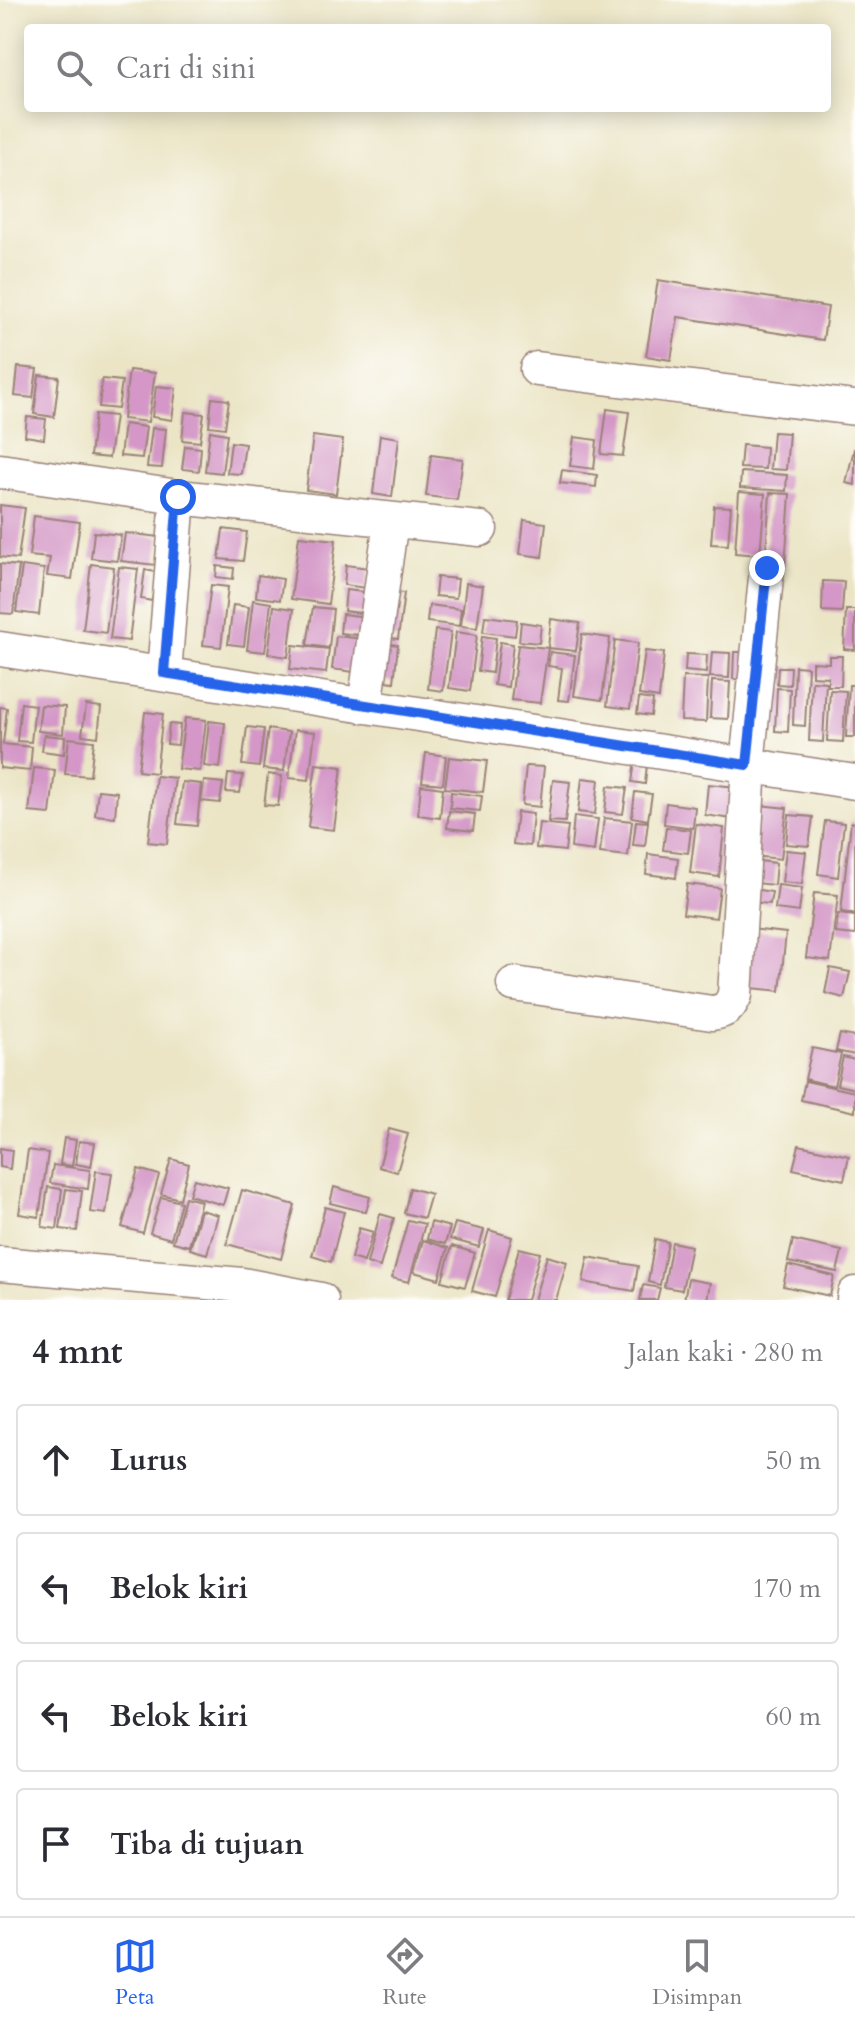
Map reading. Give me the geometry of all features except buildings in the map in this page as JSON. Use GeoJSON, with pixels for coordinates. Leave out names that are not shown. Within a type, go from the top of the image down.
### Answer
{"type":"FeatureCollection","features":[{"type":"Feature","properties":{"kind":"street"},"geometry":{"type":"LineString","coordinates":[[537,369],[855,408]]}},
{"type":"Feature","properties":{"kind":"street"},"geometry":{"type":"LineString","coordinates":[[0,471],[178,497],[480,529]]}},
{"type":"Feature","properties":{"kind":"street"},"geometry":{"type":"LineString","coordinates":[[164,673],[178,497]]}},
{"type":"Feature","properties":{"kind":"street"},"geometry":{"type":"LineString","coordinates":[[365,706],[391,521]]}},
{"type":"Feature","properties":{"kind":"street"},"geometry":{"type":"LineString","coordinates":[[514,984],[712,1013],[729,1007],[735,995],[748,765],[767,568]]}},
{"type":"Feature","properties":{"kind":"street"},"geometry":{"type":"LineString","coordinates":[[0,649],[855,782]]}},
{"type":"Feature","properties":{"kind":"street"},"geometry":{"type":"LineString","coordinates":[[0,1264],[242,1285],[321,1300]]}},
{"type":"Feature","properties":{"kind":"route"},"geometry":{"type":"LineString","coordinates":[[178,497],[164,673],[747,765],[767,568]]}}]}
